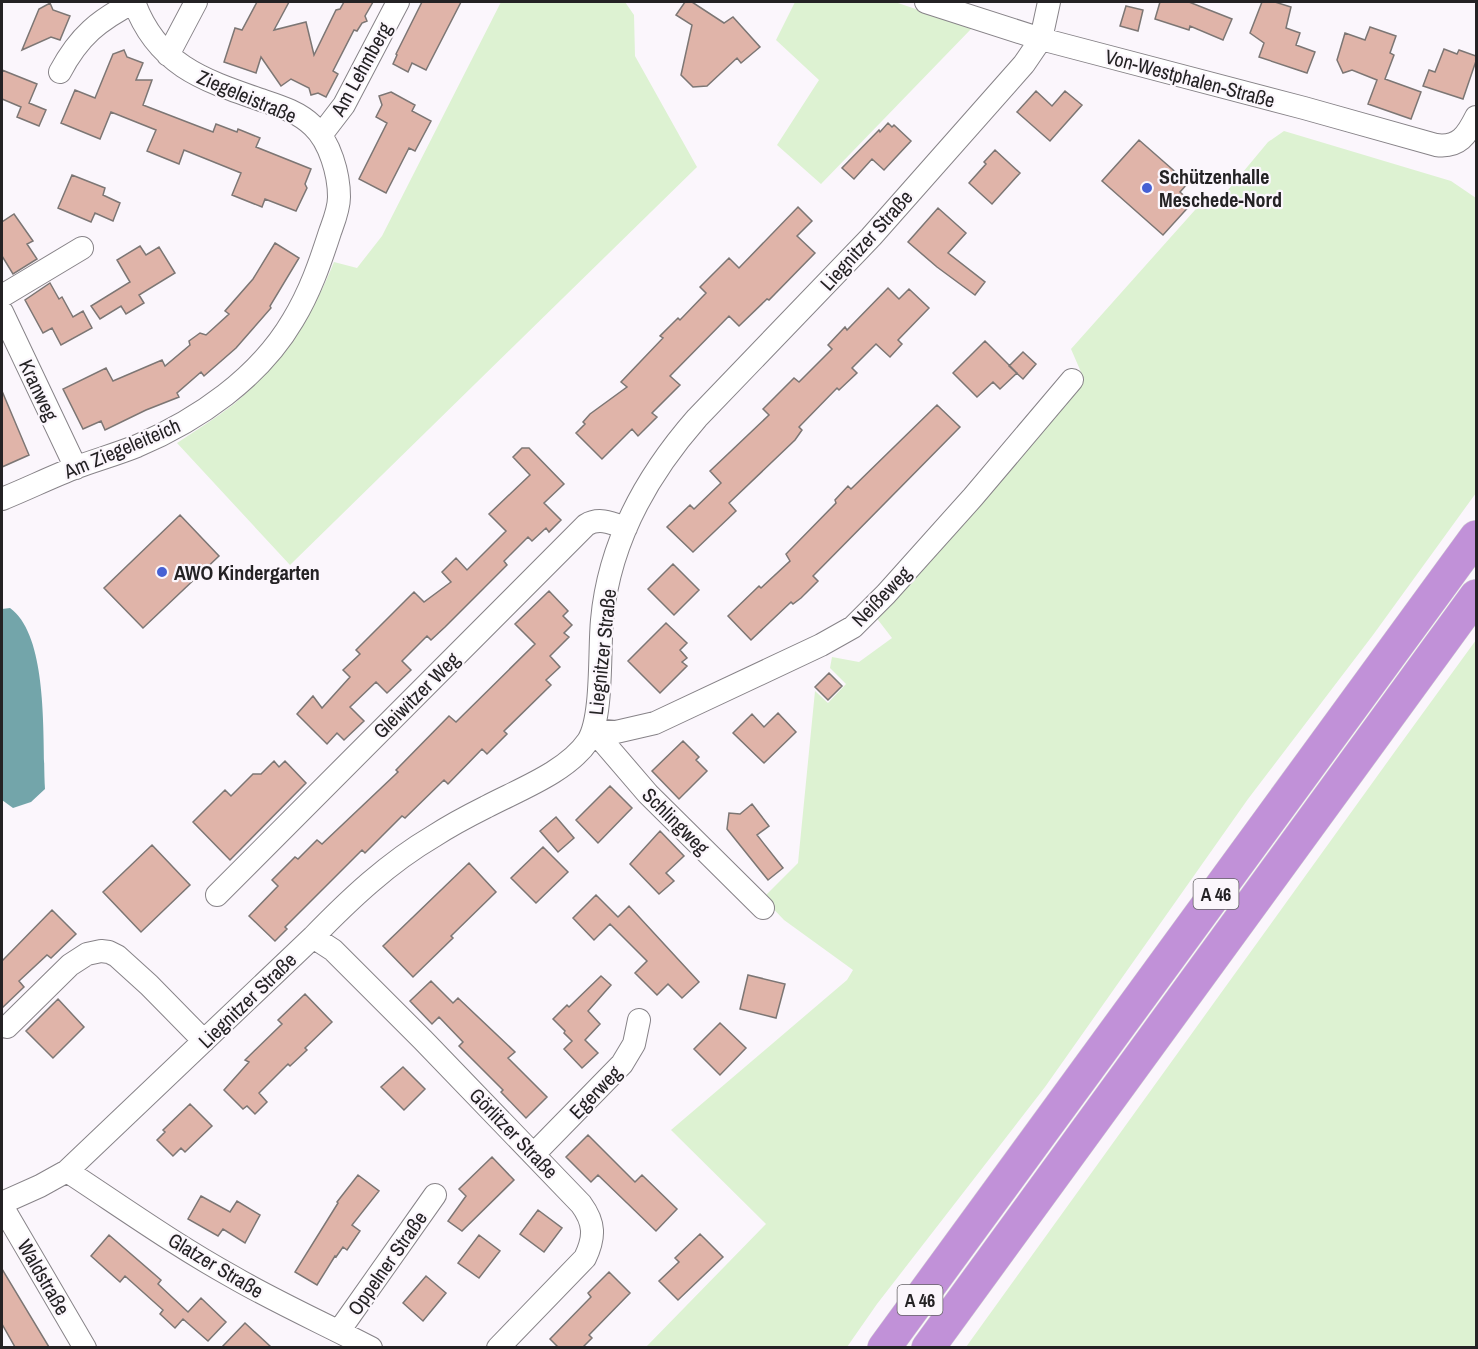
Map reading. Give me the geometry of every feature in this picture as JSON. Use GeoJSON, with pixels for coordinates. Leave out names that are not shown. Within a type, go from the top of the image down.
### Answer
{"type":"FeatureCollection","features":[{"type":"Feature","properties":{"kind":"highway","name":"A 46"},"geometry":{"type":"LineString","coordinates":[[884,1347],[956,1252],[1476,537]]}},
{"type":"Feature","properties":{"kind":"highway","name":"A 46"},"geometry":{"type":"LineString","coordinates":[[928,1347],[1476,596]]}},
{"type":"Feature","properties":{"kind":"street","name":"Ziegeleistraße"},"geometry":{"type":"LineString","coordinates":[[60,72],[76,46],[90,30],[116,11],[134,2],[147,30],[168,55],[192,73],[205,80],[285,109],[308,121],[321,135],[331,157],[339,197],[329,235]]}},
{"type":"Feature","properties":{"kind":"street"},"geometry":{"type":"LineString","coordinates":[[168,55],[196,2]]}},
{"type":"Feature","properties":{"kind":"street","name":"Am Lehmberg"},"geometry":{"type":"LineString","coordinates":[[321,135],[344,105],[398,2]]}},
{"type":"Feature","properties":{"kind":"street","name":"Von-Westphalen-Straße"},"geometry":{"type":"LineString","coordinates":[[926,2],[1041,39],[1436,145],[1446,147],[1455,144],[1464,137],[1476,117]]}},
{"type":"Feature","properties":{"kind":"street"},"geometry":{"type":"LineString","coordinates":[[1041,39],[1049,2]]}},
{"type":"Feature","properties":{"kind":"street","name":"Liegnitzer Straße"},"geometry":{"type":"LineString","coordinates":[[2,1205],[67,1171],[313,938],[345,904],[399,859],[455,824],[558,768],[580,750],[593,730],[597,713],[604,607],[615,558],[626,528],[653,475],[677,441],[871,237],[1024,64],[1041,39]]}},
{"type":"Feature","properties":{"kind":"street","name":"Am Ziegeleiteich"},"geometry":{"type":"LineString","coordinates":[[2,499],[136,446],[184,423],[203,412],[237,385],[261,362],[292,322],[308,293],[329,235]]}},
{"type":"Feature","properties":{"kind":"street"},"geometry":{"type":"LineString","coordinates":[[2,296],[82,248]]}},
{"type":"Feature","properties":{"kind":"street","name":"Kranweg"},"geometry":{"type":"LineString","coordinates":[[2,312],[76,468]]}},
{"type":"Feature","properties":{"kind":"street","name":"Neißeweg"},"geometry":{"type":"LineString","coordinates":[[593,730],[616,732],[655,723],[821,645],[853,627],[886,594],[965,506],[1072,380]]}},
{"type":"Feature","properties":{"kind":"street","name":"Gleiwitzer Weg"},"geometry":{"type":"LineString","coordinates":[[217,895],[586,525],[605,521],[626,528]]}},
{"type":"Feature","properties":{"kind":"street","name":"Schlingweg"},"geometry":{"type":"LineString","coordinates":[[593,730],[648,794],[763,908]]}},
{"type":"Feature","properties":{"kind":"street","name":"Görlitzer Straße"},"geometry":{"type":"LineString","coordinates":[[313,938],[333,950],[534,1154],[588,1213],[592,1223],[592,1241],[585,1258],[498,1347]]}},
{"type":"Feature","properties":{"kind":"street"},"geometry":{"type":"LineString","coordinates":[[7,1028],[70,966],[87,954],[101,951],[117,956],[204,1041]]}},
{"type":"Feature","properties":{"kind":"street","name":"Egerweg"},"geometry":{"type":"LineString","coordinates":[[534,1154],[622,1064],[634,1044],[639,1020]]}},
{"type":"Feature","properties":{"kind":"street","name":"Glatzer Straße"},"geometry":{"type":"LineString","coordinates":[[67,1171],[216,1268],[289,1308],[371,1347]]}},
{"type":"Feature","properties":{"kind":"street","name":"Oppelner Straße"},"geometry":{"type":"LineString","coordinates":[[339,1331],[435,1195]]}},
{"type":"Feature","properties":{"kind":"street","name":"Waldstraße"},"geometry":{"type":"LineString","coordinates":[[2,1205],[86,1347]]}},
{"type":"Feature","properties":{"kind":"green space"},"geometry":{"type":"Polygon","coordinates":[[[501,2],[625,2],[634,15],[635,56],[697,167],[290,565],[177,443],[234,404],[266,373],[305,321],[334,262],[357,268],[382,236],[501,2]]]}},
{"type":"Feature","properties":{"kind":"green space"},"geometry":{"type":"Polygon","coordinates":[[[795,2],[895,2],[972,28],[821,184],[777,145],[819,80],[776,40],[795,2]]]}},
{"type":"Feature","properties":{"kind":"green space"},"geometry":{"type":"Polygon","coordinates":[[[1284,131],[1451,181],[1476,198],[1476,493],[1373,635],[1248,799],[1045,1087],[877,1304],[847,1347],[645,1348],[766,1224],[671,1130],[847,980],[853,970],[784,920],[763,898],[798,863],[815,691],[828,703],[846,684],[830,668],[832,657],[859,662],[892,638],[875,616],[1084,379],[1071,349],[1203,201],[1213,208],[1268,142],[1284,131]]]}},
{"type":"Feature","properties":{"kind":"green space"},"geometry":{"type":"Polygon","coordinates":[[[1476,640],[1476,1347],[966,1347],[1396,750],[1476,640]]]}},
{"type":"Feature","properties":{"kind":"water"},"geometry":{"type":"Polygon","coordinates":[[[10,608],[23,622],[32,642],[38,666],[43,719],[45,789],[31,802],[13,808],[2,800],[2,609],[10,608]]]}},
{"type":"Feature","properties":{"kind":"building"},"geometry":{"type":"Polygon","coordinates":[[[257,2],[289,2],[274,30],[306,22],[314,55],[336,10],[340,9],[344,2],[373,2],[365,16],[367,21],[362,23],[357,31],[354,30],[333,71],[338,74],[326,97],[318,93],[311,95],[309,88],[291,79],[281,86],[261,57],[256,73],[224,62],[235,28],[242,30],[257,2]]]}},
{"type":"Feature","properties":{"kind":"building"},"geometry":{"type":"Polygon","coordinates":[[[422,2],[461,2],[426,70],[412,63],[408,72],[393,64],[422,2]]]}},
{"type":"Feature","properties":{"kind":"building"},"geometry":{"type":"Polygon","coordinates":[[[685,2],[692,2],[724,23],[733,17],[760,47],[741,63],[737,58],[707,86],[693,87],[681,75],[692,25],[676,15],[685,2]]]}},
{"type":"Feature","properties":{"kind":"building"},"geometry":{"type":"Polygon","coordinates":[[[1160,2],[1189,2],[1232,19],[1223,40],[1190,26],[1189,30],[1155,19],[1160,2]]]}},
{"type":"Feature","properties":{"kind":"building"},"geometry":{"type":"Polygon","coordinates":[[[1262,2],[1275,2],[1291,7],[1286,28],[1300,33],[1296,45],[1315,52],[1307,73],[1259,57],[1264,43],[1250,33],[1262,2]]]}},
{"type":"Feature","properties":{"kind":"building"},"geometry":{"type":"Polygon","coordinates":[[[50,3],[53,10],[70,16],[60,40],[51,37],[22,50],[39,9],[50,3]]]}},
{"type":"Feature","properties":{"kind":"building"},"geometry":{"type":"Polygon","coordinates":[[[1126,6],[1143,10],[1138,31],[1120,26],[1126,6]]]}},
{"type":"Feature","properties":{"kind":"building"},"geometry":{"type":"Polygon","coordinates":[[[1370,27],[1396,36],[1390,53],[1394,55],[1385,79],[1421,92],[1411,119],[1368,104],[1377,80],[1352,70],[1343,73],[1337,60],[1345,33],[1365,40],[1370,27]]]}},
{"type":"Feature","properties":{"kind":"building"},"geometry":{"type":"Polygon","coordinates":[[[1444,49],[1457,54],[1459,50],[1476,56],[1463,99],[1423,86],[1429,70],[1435,72],[1444,49]]]}},
{"type":"Feature","properties":{"kind":"building"},"geometry":{"type":"Polygon","coordinates":[[[124,50],[127,57],[143,63],[136,80],[152,80],[143,105],[213,132],[216,124],[237,132],[238,129],[260,138],[256,147],[311,169],[305,184],[307,188],[296,211],[265,199],[262,207],[232,195],[241,173],[184,150],[179,164],[147,151],[156,130],[111,112],[100,139],[61,123],[75,90],[95,98],[113,54],[124,50]]]}},
{"type":"Feature","properties":{"kind":"building"},"geometry":{"type":"Polygon","coordinates":[[[2,70],[37,84],[29,103],[46,110],[39,126],[17,117],[21,107],[2,99],[2,70]]]}},
{"type":"Feature","properties":{"kind":"building"},"geometry":{"type":"Polygon","coordinates":[[[1036,91],[1052,106],[1065,91],[1082,105],[1050,141],[1017,112],[1036,91]]]}},
{"type":"Feature","properties":{"kind":"building"},"geometry":{"type":"Polygon","coordinates":[[[391,92],[415,105],[412,111],[431,121],[415,151],[409,148],[386,193],[359,179],[387,123],[376,117],[382,105],[379,96],[391,92]]]}},
{"type":"Feature","properties":{"kind":"building"},"geometry":{"type":"Polygon","coordinates":[[[888,123],[892,127],[894,125],[911,141],[884,170],[872,159],[854,179],[842,168],[888,123]]]}},
{"type":"Feature","properties":{"kind":"building","name":"Schützenhalle Meschede-Nord"},"geometry":{"type":"Polygon","coordinates":[[[1139,140],[1188,183],[1180,192],[1192,203],[1163,235],[1102,181],[1139,140]]]}},
{"type":"Feature","properties":{"kind":"building"},"geometry":{"type":"Polygon","coordinates":[[[995,150],[1020,173],[992,204],[969,183],[995,150]]]}},
{"type":"Feature","properties":{"kind":"building"},"geometry":{"type":"Polygon","coordinates":[[[72,175],[105,188],[103,195],[120,203],[113,221],[95,213],[91,222],[58,208],[72,175]]]}},
{"type":"Feature","properties":{"kind":"building"},"geometry":{"type":"Polygon","coordinates":[[[798,207],[812,221],[797,236],[815,253],[769,300],[767,299],[739,326],[729,316],[670,376],[680,385],[652,413],[657,417],[638,436],[632,429],[602,459],[576,433],[585,424],[583,422],[590,414],[627,387],[621,382],[663,338],[660,336],[678,318],[680,320],[706,293],[700,287],[729,258],[739,268],[798,207]]]}},
{"type":"Feature","properties":{"kind":"building"},"geometry":{"type":"Polygon","coordinates":[[[938,208],[966,233],[948,253],[985,282],[975,295],[908,242],[938,208]]]}},
{"type":"Feature","properties":{"kind":"building"},"geometry":{"type":"Polygon","coordinates":[[[14,214],[33,241],[27,244],[37,259],[13,274],[2,256],[2,222],[14,214]]]}},
{"type":"Feature","properties":{"kind":"building"},"geometry":{"type":"Polygon","coordinates":[[[275,243],[299,258],[270,306],[271,308],[236,348],[204,376],[201,372],[177,393],[179,397],[105,430],[101,421],[83,429],[63,389],[106,368],[113,381],[162,360],[165,366],[190,345],[189,341],[200,333],[206,335],[229,314],[225,311],[253,279],[275,243]]]}},
{"type":"Feature","properties":{"kind":"building"},"geometry":{"type":"Polygon","coordinates":[[[140,246],[146,255],[159,247],[175,273],[139,295],[144,303],[126,314],[121,306],[100,319],[91,306],[130,282],[117,260],[140,246]]]}},
{"type":"Feature","properties":{"kind":"building"},"geometry":{"type":"Polygon","coordinates":[[[50,283],[59,299],[62,297],[73,317],[83,311],[92,328],[61,345],[52,328],[43,333],[25,300],[50,283]]]}},
{"type":"Feature","properties":{"kind":"building"},"geometry":{"type":"Polygon","coordinates":[[[888,288],[899,299],[909,289],[929,308],[898,340],[902,344],[890,357],[876,344],[852,368],[857,373],[839,390],[837,388],[799,427],[802,430],[795,440],[729,503],[736,511],[693,552],[667,527],[690,505],[694,509],[721,483],[710,471],[769,415],[763,409],[794,378],[799,382],[832,349],[828,345],[845,327],[847,330],[888,288]]]}},
{"type":"Feature","properties":{"kind":"building"},"geometry":{"type":"Polygon","coordinates":[[[985,341],[1017,373],[1000,389],[993,382],[977,397],[953,373],[985,341]]]}},
{"type":"Feature","properties":{"kind":"building"},"geometry":{"type":"Polygon","coordinates":[[[1023,352],[1036,364],[1023,379],[1009,366],[1023,352]]]}},
{"type":"Feature","properties":{"kind":"building"},"geometry":{"type":"Polygon","coordinates":[[[2,391],[29,455],[2,467],[2,391]]]}},
{"type":"Feature","properties":{"kind":"building"},"geometry":{"type":"Polygon","coordinates":[[[937,405],[960,427],[813,576],[818,581],[801,598],[793,604],[791,602],[751,640],[728,616],[759,586],[761,588],[790,561],[786,554],[836,503],[835,500],[848,486],[851,489],[937,405]]]}},
{"type":"Feature","properties":{"kind":"building"},"geometry":{"type":"Polygon","coordinates":[[[522,448],[529,448],[564,484],[544,503],[561,520],[549,532],[546,528],[532,541],[528,537],[504,561],[507,565],[445,627],[431,640],[427,636],[402,661],[411,670],[387,693],[376,682],[350,707],[364,721],[344,740],[337,733],[327,744],[297,714],[313,696],[322,708],[350,677],[343,670],[360,654],[356,650],[414,592],[424,602],[451,582],[442,572],[456,558],[467,570],[506,531],[489,514],[530,475],[513,457],[522,448]]]}},
{"type":"Feature","properties":{"kind":"building","name":"AWO Kindergarten"},"geometry":{"type":"Polygon","coordinates":[[[180,515],[219,556],[143,628],[104,588],[180,515]]]}},
{"type":"Feature","properties":{"kind":"building"},"geometry":{"type":"Polygon","coordinates":[[[673,564],[699,590],[674,615],[648,589],[673,564]]]}},
{"type":"Feature","properties":{"kind":"building"},"geometry":{"type":"Polygon","coordinates":[[[549,591],[568,611],[563,616],[572,625],[564,633],[569,637],[550,656],[560,667],[546,680],[551,685],[504,731],[507,734],[487,754],[482,749],[448,784],[444,780],[405,818],[402,816],[365,853],[362,850],[285,927],[287,929],[275,941],[249,916],[278,886],[272,880],[295,857],[298,859],[317,840],[322,844],[398,772],[396,770],[449,716],[456,722],[535,644],[515,624],[549,591]]]}},
{"type":"Feature","properties":{"kind":"building"},"geometry":{"type":"Polygon","coordinates":[[[666,623],[687,643],[680,650],[687,658],[682,662],[687,666],[660,693],[628,661],[666,623]]]}},
{"type":"Feature","properties":{"kind":"building"},"geometry":{"type":"Polygon","coordinates":[[[829,673],[842,686],[828,700],[815,687],[829,673]]]}},
{"type":"Feature","properties":{"kind":"building"},"geometry":{"type":"Polygon","coordinates":[[[778,713],[796,732],[764,763],[733,733],[752,714],[764,727],[778,713]]]}},
{"type":"Feature","properties":{"kind":"building"},"geometry":{"type":"Polygon","coordinates":[[[683,741],[699,757],[696,760],[707,771],[679,799],[652,771],[683,741]]]}},
{"type":"Feature","properties":{"kind":"building"},"geometry":{"type":"Polygon","coordinates":[[[274,761],[279,767],[285,761],[306,783],[230,860],[193,822],[225,790],[231,796],[253,774],[261,774],[274,761]]]}},
{"type":"Feature","properties":{"kind":"building"},"geometry":{"type":"Polygon","coordinates":[[[610,786],[632,808],[598,843],[576,820],[610,786]]]}},
{"type":"Feature","properties":{"kind":"building"},"geometry":{"type":"Polygon","coordinates":[[[752,804],[769,826],[757,835],[783,868],[768,880],[727,829],[729,813],[740,814],[752,804]]]}},
{"type":"Feature","properties":{"kind":"building"},"geometry":{"type":"Polygon","coordinates":[[[556,817],[574,838],[558,852],[540,831],[556,817]]]}},
{"type":"Feature","properties":{"kind":"building"},"geometry":{"type":"Polygon","coordinates":[[[660,831],[684,856],[666,873],[674,881],[659,894],[630,864],[660,831]]]}},
{"type":"Feature","properties":{"kind":"building"},"geometry":{"type":"Polygon","coordinates":[[[152,845],[190,885],[141,932],[103,892],[152,845]]]}},
{"type":"Feature","properties":{"kind":"building"},"geometry":{"type":"Polygon","coordinates":[[[543,847],[568,872],[536,903],[511,878],[543,847]]]}},
{"type":"Feature","properties":{"kind":"building"},"geometry":{"type":"Polygon","coordinates":[[[469,863],[496,892],[413,977],[383,946],[469,863]]]}},
{"type":"Feature","properties":{"kind":"building"},"geometry":{"type":"Polygon","coordinates":[[[596,895],[618,917],[629,906],[699,982],[682,998],[668,984],[657,995],[635,973],[647,961],[610,924],[594,940],[573,918],[596,895]]]}},
{"type":"Feature","properties":{"kind":"building"},"geometry":{"type":"Polygon","coordinates":[[[52,910],[76,934],[51,958],[47,955],[19,981],[24,987],[2,1008],[2,961],[52,910]]]}},
{"type":"Feature","properties":{"kind":"building"},"geometry":{"type":"Polygon","coordinates":[[[748,975],[785,984],[776,1018],[740,1009],[748,975]]]}},
{"type":"Feature","properties":{"kind":"building"},"geometry":{"type":"Polygon","coordinates":[[[601,976],[611,985],[588,1011],[600,1024],[585,1040],[598,1053],[582,1068],[564,1049],[572,1041],[553,1019],[601,976]]]}},
{"type":"Feature","properties":{"kind":"building"},"geometry":{"type":"Polygon","coordinates":[[[431,981],[453,1003],[458,998],[515,1052],[508,1058],[547,1097],[526,1118],[501,1092],[503,1090],[459,1046],[463,1042],[439,1017],[432,1024],[410,1001],[431,981]]]}},
{"type":"Feature","properties":{"kind":"building"},"geometry":{"type":"Polygon","coordinates":[[[305,994],[332,1022],[305,1048],[307,1050],[290,1066],[288,1064],[259,1093],[267,1102],[255,1114],[247,1106],[243,1109],[224,1090],[249,1062],[245,1060],[282,1024],[278,1020],[305,994]]]}},
{"type":"Feature","properties":{"kind":"building"},"geometry":{"type":"Polygon","coordinates":[[[58,999],[84,1027],[53,1058],[26,1031],[58,999]]]}},
{"type":"Feature","properties":{"kind":"building"},"geometry":{"type":"Polygon","coordinates":[[[720,1023],[746,1048],[720,1075],[694,1049],[720,1023]]]}},
{"type":"Feature","properties":{"kind":"building"},"geometry":{"type":"Polygon","coordinates":[[[403,1067],[425,1089],[404,1110],[381,1087],[403,1067]]]}},
{"type":"Feature","properties":{"kind":"building"},"geometry":{"type":"Polygon","coordinates":[[[190,1104],[212,1126],[185,1152],[181,1148],[173,1156],[157,1140],[165,1132],[163,1130],[190,1104]]]}},
{"type":"Feature","properties":{"kind":"building"},"geometry":{"type":"Polygon","coordinates":[[[588,1135],[635,1182],[642,1175],[677,1209],[656,1231],[598,1175],[591,1182],[566,1157],[588,1135]]]}},
{"type":"Feature","properties":{"kind":"building"},"geometry":{"type":"Polygon","coordinates":[[[492,1157],[514,1180],[462,1231],[448,1221],[466,1196],[459,1189],[492,1157]]]}},
{"type":"Feature","properties":{"kind":"building"},"geometry":{"type":"Polygon","coordinates":[[[358,1175],[379,1191],[352,1225],[360,1231],[347,1250],[343,1247],[335,1256],[317,1285],[295,1272],[337,1202],[358,1175]]]}},
{"type":"Feature","properties":{"kind":"building"},"geometry":{"type":"Polygon","coordinates":[[[201,1196],[230,1212],[237,1201],[260,1215],[245,1243],[223,1229],[218,1236],[188,1219],[201,1196]]]}},
{"type":"Feature","properties":{"kind":"building"},"geometry":{"type":"Polygon","coordinates":[[[538,1210],[562,1228],[544,1252],[520,1234],[538,1210]]]}},
{"type":"Feature","properties":{"kind":"building"},"geometry":{"type":"Polygon","coordinates":[[[700,1234],[723,1257],[678,1300],[659,1281],[679,1262],[675,1258],[700,1234]]]}},
{"type":"Feature","properties":{"kind":"building"},"geometry":{"type":"Polygon","coordinates":[[[109,1235],[161,1280],[158,1284],[188,1312],[201,1298],[226,1322],[208,1341],[183,1319],[175,1328],[160,1314],[163,1310],[125,1276],[120,1282],[91,1256],[109,1235]]]}},
{"type":"Feature","properties":{"kind":"building"},"geometry":{"type":"Polygon","coordinates":[[[479,1235],[500,1251],[479,1278],[458,1263],[479,1235]]]}},
{"type":"Feature","properties":{"kind":"building"},"geometry":{"type":"Polygon","coordinates":[[[2,1269],[49,1347],[15,1347],[2,1324],[2,1269]]]}},
{"type":"Feature","properties":{"kind":"building"},"geometry":{"type":"Polygon","coordinates":[[[609,1272],[630,1293],[589,1335],[592,1338],[583,1347],[558,1347],[550,1339],[591,1297],[588,1293],[609,1272]]]}},
{"type":"Feature","properties":{"kind":"building"},"geometry":{"type":"Polygon","coordinates":[[[426,1276],[446,1293],[423,1321],[403,1303],[426,1276]]]}},
{"type":"Feature","properties":{"kind":"building"},"geometry":{"type":"Polygon","coordinates":[[[245,1323],[271,1347],[222,1347],[245,1323]]]}},
{"type":"Feature","properties":{"kind":"place","name":"Schützenhalle Meschede-Nord"},"geometry":{"type":"Point","coordinates":[1147,188]}},
{"type":"Feature","properties":{"kind":"place","name":"AWO Kindergarten"},"geometry":{"type":"Point","coordinates":[162,572]}}]}
